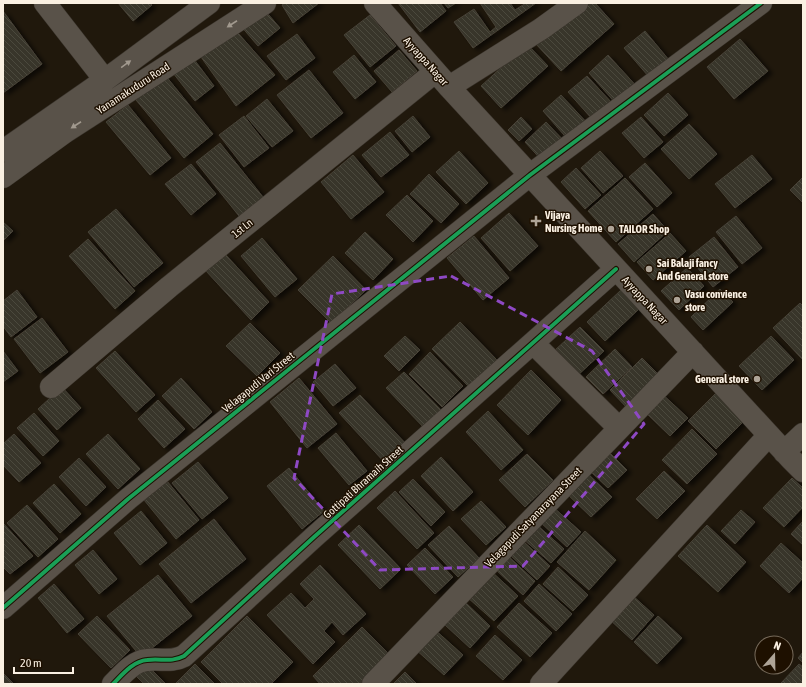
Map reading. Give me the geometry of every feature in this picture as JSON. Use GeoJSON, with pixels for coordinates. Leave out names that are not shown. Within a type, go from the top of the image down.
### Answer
{"type":"FeatureCollection","features":[{"type":"Feature","properties":{"kind":"street"},"geometry":{"type":"LineString","coordinates":[[45,3],[105,80]]}},
{"type":"Feature","properties":{"kind":"street","name":"Yanamakuduru Road"},"geometry":{"type":"LineString","coordinates":[[3,151],[105,80],[209,3]]}},
{"type":"Feature","properties":{"kind":"street","name":"Yanamakuduru Road"},"geometry":{"type":"LineString","coordinates":[[3,177],[65,132],[265,3]]}},
{"type":"Feature","properties":{"kind":"street","name":"Ayyappa Nagar"},"geometry":{"type":"LineString","coordinates":[[375,3],[442,80],[803,471]]}},
{"type":"Feature","properties":{"kind":"street","name":"1st Ln"},"geometry":{"type":"LineString","coordinates":[[51,387],[169,287],[442,80],[541,29],[577,3]]}},
{"type":"Feature","properties":{"kind":"street","name":"Velagapudi Vari Street"},"geometry":{"type":"LineString","coordinates":[[3,608],[128,498],[530,175],[761,3]]}},
{"type":"Feature","properties":{"kind":"street","name":"Gottipati Bhramaih Street"},"geometry":{"type":"LineString","coordinates":[[113,684],[136,664],[146,660],[168,661],[184,656],[314,537],[616,269]]}},
{"type":"Feature","properties":{"kind":"street"},"geometry":{"type":"LineString","coordinates":[[533,343],[619,428]]}},
{"type":"Feature","properties":{"kind":"street","name":"Velagapudi Satyanarayana Street"},"geometry":{"type":"LineString","coordinates":[[373,684],[693,352]]}},
{"type":"Feature","properties":{"kind":"street"},"geometry":{"type":"LineString","coordinates":[[784,452],[803,434]]}},
{"type":"Feature","properties":{"kind":"street"},"geometry":{"type":"LineString","coordinates":[[541,684],[769,435]]}},
{"type":"Feature","properties":{"kind":"highlighted area"},"geometry":{"type":"Polygon","coordinates":[[[451,276],[592,351],[644,424],[523,566],[380,570],[294,478],[332,294],[451,276]]]}},
{"type":"Feature","properties":{"kind":"building"},"geometry":{"type":"Polygon","coordinates":[[[118,3],[150,3],[152,5],[133,21],[118,3]]]}},
{"type":"Feature","properties":{"kind":"building"},"geometry":{"type":"Polygon","coordinates":[[[285,3],[319,3],[293,23],[282,5],[285,3]]]}},
{"type":"Feature","properties":{"kind":"building"},"geometry":{"type":"Polygon","coordinates":[[[398,3],[440,3],[446,11],[420,32],[398,3]]]}},
{"type":"Feature","properties":{"kind":"building"},"geometry":{"type":"Polygon","coordinates":[[[444,3],[456,3],[448,8],[444,3]]]}},
{"type":"Feature","properties":{"kind":"building"},"geometry":{"type":"Polygon","coordinates":[[[480,3],[510,3],[515,10],[526,3],[536,3],[473,48],[454,22],[474,9],[490,32],[496,27],[480,3]]]}},
{"type":"Feature","properties":{"kind":"building"},"geometry":{"type":"Polygon","coordinates":[[[580,3],[595,3],[614,24],[561,71],[535,43],[580,3]]]}},
{"type":"Feature","properties":{"kind":"building"},"geometry":{"type":"Polygon","coordinates":[[[262,7],[280,28],[258,46],[240,25],[262,7]]]}},
{"type":"Feature","properties":{"kind":"building"},"geometry":{"type":"Polygon","coordinates":[[[3,11],[42,64],[3,93],[3,11]]]}},
{"type":"Feature","properties":{"kind":"building"},"geometry":{"type":"Polygon","coordinates":[[[370,15],[396,46],[370,67],[344,35],[370,15]]]}},
{"type":"Feature","properties":{"kind":"building"},"geometry":{"type":"Polygon","coordinates":[[[645,31],[669,60],[649,77],[624,48],[645,31]]]}},
{"type":"Feature","properties":{"kind":"building"},"geometry":{"type":"Polygon","coordinates":[[[238,33],[275,75],[236,106],[201,57],[238,33]]]}},
{"type":"Feature","properties":{"kind":"building"},"geometry":{"type":"Polygon","coordinates":[[[297,34],[315,58],[286,80],[267,56],[297,34]]]}},
{"type":"Feature","properties":{"kind":"building"},"geometry":{"type":"Polygon","coordinates":[[[740,39],[768,71],[734,99],[707,67],[740,39]]]}},
{"type":"Feature","properties":{"kind":"building"},"geometry":{"type":"Polygon","coordinates":[[[527,44],[548,66],[501,108],[481,86],[527,44]]]}},
{"type":"Feature","properties":{"kind":"building"},"geometry":{"type":"Polygon","coordinates":[[[399,50],[417,71],[392,92],[374,71],[399,50]]]}},
{"type":"Feature","properties":{"kind":"building"},"geometry":{"type":"Polygon","coordinates":[[[354,55],[376,82],[355,99],[333,72],[354,55]]]}},
{"type":"Feature","properties":{"kind":"building"},"geometry":{"type":"Polygon","coordinates":[[[608,55],[640,90],[618,106],[589,73],[608,55]]]}},
{"type":"Feature","properties":{"kind":"building"},"geometry":{"type":"Polygon","coordinates":[[[193,58],[214,86],[195,101],[173,73],[193,58]]]}},
{"type":"Feature","properties":{"kind":"building"},"geometry":{"type":"Polygon","coordinates":[[[309,70],[343,113],[311,138],[277,95],[309,70]]]}},
{"type":"Feature","properties":{"kind":"building"},"geometry":{"type":"Polygon","coordinates":[[[165,75],[213,134],[184,158],[136,100],[165,75]]]}},
{"type":"Feature","properties":{"kind":"building"},"geometry":{"type":"Polygon","coordinates":[[[587,76],[612,103],[593,120],[568,92],[587,76]]]}},
{"type":"Feature","properties":{"kind":"building"},"geometry":{"type":"Polygon","coordinates":[[[668,93],[688,115],[664,136],[644,115],[668,93]]]}},
{"type":"Feature","properties":{"kind":"building"},"geometry":{"type":"Polygon","coordinates":[[[561,95],[590,126],[571,143],[543,111],[561,95]]]}},
{"type":"Feature","properties":{"kind":"building"},"geometry":{"type":"Polygon","coordinates":[[[267,99],[293,131],[272,147],[246,116],[267,99]]]}},
{"type":"Feature","properties":{"kind":"building"},"geometry":{"type":"Polygon","coordinates":[[[128,105],[171,158],[150,175],[106,122],[128,105]]]}},
{"type":"Feature","properties":{"kind":"building"},"geometry":{"type":"Polygon","coordinates":[[[244,116],[269,148],[244,167],[219,135],[244,116]]]}},
{"type":"Feature","properties":{"kind":"building"},"geometry":{"type":"Polygon","coordinates":[[[413,116],[430,137],[412,152],[395,131],[413,116]]]}},
{"type":"Feature","properties":{"kind":"building"},"geometry":{"type":"Polygon","coordinates":[[[521,117],[532,129],[519,141],[508,130],[521,117]]]}},
{"type":"Feature","properties":{"kind":"building"},"geometry":{"type":"Polygon","coordinates":[[[641,117],[663,142],[644,158],[622,133],[641,117]]]}},
{"type":"Feature","properties":{"kind":"building"},"geometry":{"type":"Polygon","coordinates":[[[546,122],[567,144],[545,164],[525,142],[546,122]]]}},
{"type":"Feature","properties":{"kind":"building"},"geometry":{"type":"Polygon","coordinates":[[[689,124],[717,154],[689,179],[661,149],[689,124]]]}},
{"type":"Feature","properties":{"kind":"building"},"geometry":{"type":"Polygon","coordinates":[[[390,132],[409,155],[381,177],[362,155],[390,132]]]}},
{"type":"Feature","properties":{"kind":"building"},"geometry":{"type":"Polygon","coordinates":[[[220,143],[263,197],[239,216],[196,162],[220,143]]]}},
{"type":"Feature","properties":{"kind":"building"},"geometry":{"type":"Polygon","coordinates":[[[459,151],[488,183],[466,204],[436,172],[459,151]]]}},
{"type":"Feature","properties":{"kind":"building"},"geometry":{"type":"Polygon","coordinates":[[[600,151],[623,176],[603,193],[581,168],[600,151]]]}},
{"type":"Feature","properties":{"kind":"building"},"geometry":{"type":"Polygon","coordinates":[[[353,155],[384,192],[351,219],[321,182],[353,155]]]}},
{"type":"Feature","properties":{"kind":"building"},"geometry":{"type":"Polygon","coordinates":[[[752,155],[772,179],[735,208],[715,184],[752,155]]]}},
{"type":"Feature","properties":{"kind":"building"},"geometry":{"type":"Polygon","coordinates":[[[645,163],[672,193],[657,207],[629,177],[645,163]]]}},
{"type":"Feature","properties":{"kind":"building"},"geometry":{"type":"Polygon","coordinates":[[[191,164],[216,194],[191,215],[165,184],[191,164]]]}},
{"type":"Feature","properties":{"kind":"building"},"geometry":{"type":"Polygon","coordinates":[[[576,168],[601,195],[585,209],[561,182],[576,168]]]}},
{"type":"Feature","properties":{"kind":"building"},"geometry":{"type":"Polygon","coordinates":[[[429,174],[459,204],[441,223],[410,194],[429,174]]]}},
{"type":"Feature","properties":{"kind":"building"},"geometry":{"type":"Polygon","coordinates":[[[625,178],[653,209],[616,242],[588,211],[625,178]]]}},
{"type":"Feature","properties":{"kind":"building"},"geometry":{"type":"Polygon","coordinates":[[[803,178],[803,203],[790,190],[803,178]]]}},
{"type":"Feature","properties":{"kind":"building"},"geometry":{"type":"Polygon","coordinates":[[[407,195],[433,221],[413,242],[386,215],[407,195]]]}},
{"type":"Feature","properties":{"kind":"building"},"geometry":{"type":"Polygon","coordinates":[[[116,209],[163,263],[134,287],[88,232],[116,209]]]}},
{"type":"Feature","properties":{"kind":"building"},"geometry":{"type":"Polygon","coordinates":[[[509,213],[538,246],[510,271],[481,238],[509,213]]]}},
{"type":"Feature","properties":{"kind":"building"},"geometry":{"type":"Polygon","coordinates":[[[653,214],[668,231],[634,262],[618,244],[653,214]]]}},
{"type":"Feature","properties":{"kind":"building"},"geometry":{"type":"Polygon","coordinates":[[[736,216],[762,248],[742,264],[716,232],[736,216]]]}},
{"type":"Feature","properties":{"kind":"building"},"geometry":{"type":"Polygon","coordinates":[[[3,222],[13,231],[3,241],[3,222]]]}},
{"type":"Feature","properties":{"kind":"building"},"geometry":{"type":"Polygon","coordinates":[[[365,232],[393,259],[373,280],[345,253],[365,232]]]}},
{"type":"Feature","properties":{"kind":"building"},"geometry":{"type":"Polygon","coordinates":[[[670,233],[686,251],[653,280],[637,262],[670,233]]]}},
{"type":"Feature","properties":{"kind":"building"},"geometry":{"type":"Polygon","coordinates":[[[474,236],[509,278],[483,300],[447,258],[474,236]]]}},
{"type":"Feature","properties":{"kind":"building"},"geometry":{"type":"Polygon","coordinates":[[[714,237],[738,267],[713,287],[689,257],[714,237]]]}},
{"type":"Feature","properties":{"kind":"building"},"geometry":{"type":"Polygon","coordinates":[[[262,238],[297,279],[275,297],[241,256],[262,238]]]}},
{"type":"Feature","properties":{"kind":"building"},"geometry":{"type":"Polygon","coordinates":[[[88,239],[135,291],[115,309],[69,256],[88,239]]]}},
{"type":"Feature","properties":{"kind":"building"},"geometry":{"type":"Polygon","coordinates":[[[225,254],[269,302],[251,320],[206,271],[225,254]]]}},
{"type":"Feature","properties":{"kind":"building"},"geometry":{"type":"Polygon","coordinates":[[[333,256],[366,290],[331,323],[298,290],[333,256]]]}},
{"type":"Feature","properties":{"kind":"building"},"geometry":{"type":"Polygon","coordinates":[[[687,268],[704,286],[679,310],[661,291],[687,268]]]}},
{"type":"Feature","properties":{"kind":"building"},"geometry":{"type":"Polygon","coordinates":[[[720,289],[733,302],[703,330],[691,317],[720,289]]]}},
{"type":"Feature","properties":{"kind":"building"},"geometry":{"type":"Polygon","coordinates":[[[17,290],[37,317],[11,337],[3,326],[3,301],[17,290]]]}},
{"type":"Feature","properties":{"kind":"building"},"geometry":{"type":"Polygon","coordinates":[[[621,290],[639,309],[605,341],[587,322],[621,290]]]}},
{"type":"Feature","properties":{"kind":"building"},"geometry":{"type":"Polygon","coordinates":[[[800,303],[803,306],[803,360],[773,328],[800,303]]]}},
{"type":"Feature","properties":{"kind":"building"},"geometry":{"type":"Polygon","coordinates":[[[42,318],[68,352],[40,373],[14,339],[42,318]]]}},
{"type":"Feature","properties":{"kind":"building"},"geometry":{"type":"Polygon","coordinates":[[[460,322],[497,360],[469,387],[432,349],[460,322]]]}},
{"type":"Feature","properties":{"kind":"building"},"geometry":{"type":"Polygon","coordinates":[[[250,323],[280,353],[257,376],[226,346],[250,323]]]}},
{"type":"Feature","properties":{"kind":"building"},"geometry":{"type":"Polygon","coordinates":[[[580,327],[604,351],[577,376],[554,351],[580,327]]]}},
{"type":"Feature","properties":{"kind":"building"},"geometry":{"type":"Polygon","coordinates":[[[405,336],[420,350],[399,371],[384,356],[405,336]]]}},
{"type":"Feature","properties":{"kind":"building"},"geometry":{"type":"Polygon","coordinates":[[[771,336],[794,360],[762,390],[739,366],[771,336]]]}},
{"type":"Feature","properties":{"kind":"building"},"geometry":{"type":"Polygon","coordinates":[[[615,349],[632,367],[603,394],[586,377],[615,349]]]}},
{"type":"Feature","properties":{"kind":"building"},"geometry":{"type":"Polygon","coordinates":[[[3,351],[18,371],[3,382],[3,351]]]}},
{"type":"Feature","properties":{"kind":"building"},"geometry":{"type":"Polygon","coordinates":[[[115,351],[155,395],[136,412],[96,368],[115,351]]]}},
{"type":"Feature","properties":{"kind":"building"},"geometry":{"type":"Polygon","coordinates":[[[430,352],[463,386],[442,407],[409,374],[430,352]]]}},
{"type":"Feature","properties":{"kind":"building"},"geometry":{"type":"Polygon","coordinates":[[[642,358],[663,379],[630,411],[610,390],[642,358]]]}},
{"type":"Feature","properties":{"kind":"building"},"geometry":{"type":"Polygon","coordinates":[[[335,364],[356,388],[333,406],[313,382],[335,364]]]}},
{"type":"Feature","properties":{"kind":"building"},"geometry":{"type":"Polygon","coordinates":[[[531,370],[561,400],[528,435],[497,405],[531,370]]]}},
{"type":"Feature","properties":{"kind":"building"},"geometry":{"type":"Polygon","coordinates":[[[404,372],[444,413],[426,430],[386,388],[404,372]]]}},
{"type":"Feature","properties":{"kind":"building"},"geometry":{"type":"Polygon","coordinates":[[[181,378],[212,412],[194,429],[162,396],[181,378]]]}},
{"type":"Feature","properties":{"kind":"building"},"geometry":{"type":"Polygon","coordinates":[[[299,378],[337,424],[307,448],[270,402],[299,378]]]}},
{"type":"Feature","properties":{"kind":"building"},"geometry":{"type":"Polygon","coordinates":[[[62,387],[81,408],[57,430],[38,409],[62,387]]]}},
{"type":"Feature","properties":{"kind":"building"},"geometry":{"type":"Polygon","coordinates":[[[659,391],[688,418],[670,436],[642,409],[659,391]]]}},
{"type":"Feature","properties":{"kind":"building"},"geometry":{"type":"Polygon","coordinates":[[[716,393],[744,421],[716,449],[688,421],[716,393]]]}},
{"type":"Feature","properties":{"kind":"building"},"geometry":{"type":"Polygon","coordinates":[[[360,395],[408,446],[387,465],[339,413],[360,395]]]}},
{"type":"Feature","properties":{"kind":"building"},"geometry":{"type":"Polygon","coordinates":[[[158,400],[185,429],[164,448],[138,419],[158,400]]]}},
{"type":"Feature","properties":{"kind":"building"},"geometry":{"type":"Polygon","coordinates":[[[488,411],[523,450],[501,470],[466,432],[488,411]]]}},
{"type":"Feature","properties":{"kind":"building"},"geometry":{"type":"Polygon","coordinates":[[[34,413],[59,441],[43,456],[17,428],[34,413]]]}},
{"type":"Feature","properties":{"kind":"building"},"geometry":{"type":"Polygon","coordinates":[[[692,429],[717,454],[687,484],[662,460],[692,429]]]}},
{"type":"Feature","properties":{"kind":"building"},"geometry":{"type":"Polygon","coordinates":[[[336,433],[367,471],[349,485],[318,448],[336,433]]]}},
{"type":"Feature","properties":{"kind":"building"},"geometry":{"type":"Polygon","coordinates":[[[14,434],[41,463],[19,482],[3,465],[3,444],[14,434]]]}},
{"type":"Feature","properties":{"kind":"building"},"geometry":{"type":"Polygon","coordinates":[[[108,434],[140,469],[118,489],[86,454],[108,434]]]}},
{"type":"Feature","properties":{"kind":"building"},"geometry":{"type":"Polygon","coordinates":[[[608,451],[627,470],[608,488],[589,470],[608,451]]]}},
{"type":"Feature","properties":{"kind":"building"},"geometry":{"type":"Polygon","coordinates":[[[527,454],[553,480],[525,507],[499,480],[527,454]]]}},
{"type":"Feature","properties":{"kind":"building"},"geometry":{"type":"Polygon","coordinates":[[[441,457],[473,492],[453,511],[421,476],[441,457]]]}},
{"type":"Feature","properties":{"kind":"building"},"geometry":{"type":"Polygon","coordinates":[[[79,458],[106,487],[86,506],[59,477],[79,458]]]}},
{"type":"Feature","properties":{"kind":"building"},"geometry":{"type":"Polygon","coordinates":[[[198,462],[228,498],[202,519],[172,483],[198,462]]]}},
{"type":"Feature","properties":{"kind":"building"},"geometry":{"type":"Polygon","coordinates":[[[289,468],[324,511],[302,529],[267,486],[289,468]]]}},
{"type":"Feature","properties":{"kind":"building"},"geometry":{"type":"Polygon","coordinates":[[[585,471],[612,497],[591,517],[565,492],[585,471]]]}},
{"type":"Feature","properties":{"kind":"building"},"geometry":{"type":"Polygon","coordinates":[[[664,471],[685,491],[657,519],[636,499],[664,471]]]}},
{"type":"Feature","properties":{"kind":"building"},"geometry":{"type":"Polygon","coordinates":[[[792,478],[803,488],[803,507],[784,527],[763,508],[792,478]]]}},
{"type":"Feature","properties":{"kind":"building"},"geometry":{"type":"Polygon","coordinates":[[[413,479],[445,512],[431,526],[399,492],[413,479]]]}},
{"type":"Feature","properties":{"kind":"building"},"geometry":{"type":"Polygon","coordinates":[[[167,481],[199,520],[176,539],[144,500],[167,481]]]}},
{"type":"Feature","properties":{"kind":"building"},"geometry":{"type":"Polygon","coordinates":[[[54,484],[81,514],[60,533],[33,503],[54,484]]]}},
{"type":"Feature","properties":{"kind":"building"},"geometry":{"type":"Polygon","coordinates":[[[395,491],[434,533],[417,549],[377,508],[395,491]]]}},
{"type":"Feature","properties":{"kind":"building"},"geometry":{"type":"Polygon","coordinates":[[[481,501],[506,527],[486,545],[461,519],[481,501]]]}},
{"type":"Feature","properties":{"kind":"building"},"geometry":{"type":"Polygon","coordinates":[[[27,505],[58,539],[38,557],[7,523],[27,505]]]}},
{"type":"Feature","properties":{"kind":"building"},"geometry":{"type":"Polygon","coordinates":[[[552,506],[581,532],[567,547],[539,521],[552,506]]]}},
{"type":"Feature","properties":{"kind":"building"},"geometry":{"type":"Polygon","coordinates":[[[741,510],[755,522],[735,544],[721,531],[741,510]]]}},
{"type":"Feature","properties":{"kind":"building"},"geometry":{"type":"Polygon","coordinates":[[[141,511],[167,543],[140,565],[114,533],[141,511]]]}},
{"type":"Feature","properties":{"kind":"building"},"geometry":{"type":"Polygon","coordinates":[[[214,519],[246,559],[191,603],[159,564],[214,519]]]}},
{"type":"Feature","properties":{"kind":"building"},"geometry":{"type":"Polygon","coordinates":[[[803,521],[803,545],[791,534],[803,521]]]}},
{"type":"Feature","properties":{"kind":"building"},"geometry":{"type":"Polygon","coordinates":[[[3,523],[33,556],[10,574],[3,567],[3,523]]]}},
{"type":"Feature","properties":{"kind":"building"},"geometry":{"type":"Polygon","coordinates":[[[536,524],[564,549],[551,563],[522,538],[536,524]]]}},
{"type":"Feature","properties":{"kind":"building"},"geometry":{"type":"Polygon","coordinates":[[[359,525],[401,569],[380,589],[338,545],[359,525]]]}},
{"type":"Feature","properties":{"kind":"building"},"geometry":{"type":"Polygon","coordinates":[[[707,525],[746,562],[718,592],[678,556],[707,525]]]}},
{"type":"Feature","properties":{"kind":"building"},"geometry":{"type":"Polygon","coordinates":[[[449,526],[479,558],[458,577],[428,545],[449,526]]]}},
{"type":"Feature","properties":{"kind":"building"},"geometry":{"type":"Polygon","coordinates":[[[585,531],[616,560],[589,590],[557,562],[585,531]]]}},
{"type":"Feature","properties":{"kind":"building"},"geometry":{"type":"Polygon","coordinates":[[[523,541],[550,566],[537,580],[510,555],[523,541]]]}},
{"type":"Feature","properties":{"kind":"building"},"geometry":{"type":"Polygon","coordinates":[[[781,543],[803,563],[803,578],[789,593],[760,566],[781,543]]]}},
{"type":"Feature","properties":{"kind":"building"},"geometry":{"type":"Polygon","coordinates":[[[425,548],[453,577],[435,594],[407,565],[425,548]]]}},
{"type":"Feature","properties":{"kind":"building"},"geometry":{"type":"Polygon","coordinates":[[[93,550],[117,579],[99,594],[75,565],[93,550]]]}},
{"type":"Feature","properties":{"kind":"building"},"geometry":{"type":"Polygon","coordinates":[[[507,555],[535,581],[523,595],[495,569],[507,555]]]}},
{"type":"Feature","properties":{"kind":"building"},"geometry":{"type":"Polygon","coordinates":[[[320,565],[366,614],[343,635],[332,622],[324,631],[335,642],[313,664],[267,615],[291,593],[305,608],[314,599],[300,584],[320,565]]]}},
{"type":"Feature","properties":{"kind":"building"},"geometry":{"type":"Polygon","coordinates":[[[558,567],[588,595],[573,611],[543,584],[558,567]]]}},
{"type":"Feature","properties":{"kind":"building"},"geometry":{"type":"Polygon","coordinates":[[[491,571],[518,596],[494,621],[467,597],[491,571]]]}},
{"type":"Feature","properties":{"kind":"building"},"geometry":{"type":"Polygon","coordinates":[[[158,575],[192,616],[141,657],[107,616],[158,575]]]}},
{"type":"Feature","properties":{"kind":"building"},"geometry":{"type":"Polygon","coordinates":[[[54,584],[84,619],[67,633],[38,598],[54,584]]]}},
{"type":"Feature","properties":{"kind":"building"},"geometry":{"type":"Polygon","coordinates":[[[539,584],[572,614],[556,631],[524,601],[539,584]]]}},
{"type":"Feature","properties":{"kind":"building"},"geometry":{"type":"Polygon","coordinates":[[[632,595],[654,615],[632,640],[609,619],[632,595]]]}},
{"type":"Feature","properties":{"kind":"building"},"geometry":{"type":"Polygon","coordinates":[[[465,602],[490,626],[470,648],[445,625],[465,602]]]}},
{"type":"Feature","properties":{"kind":"building"},"geometry":{"type":"Polygon","coordinates":[[[519,603],[552,633],[530,657],[497,627],[519,603]]]}},
{"type":"Feature","properties":{"kind":"building"},"geometry":{"type":"Polygon","coordinates":[[[97,616],[130,650],[111,668],[78,634],[97,616]]]}},
{"type":"Feature","properties":{"kind":"building"},"geometry":{"type":"Polygon","coordinates":[[[247,616],[293,662],[271,684],[223,684],[201,662],[247,616]]]}},
{"type":"Feature","properties":{"kind":"building"},"geometry":{"type":"Polygon","coordinates":[[[658,616],[682,638],[657,664],[634,642],[658,616]]]}},
{"type":"Feature","properties":{"kind":"building"},"geometry":{"type":"Polygon","coordinates":[[[362,627],[393,658],[367,684],[320,684],[313,676],[362,627]]]}},
{"type":"Feature","properties":{"kind":"building"},"geometry":{"type":"Polygon","coordinates":[[[433,628],[463,655],[444,675],[414,648],[433,628]]]}},
{"type":"Feature","properties":{"kind":"building"},"geometry":{"type":"Polygon","coordinates":[[[495,635],[522,660],[503,680],[476,656],[495,635]]]}},
{"type":"Feature","properties":{"kind":"building"},"geometry":{"type":"Polygon","coordinates":[[[803,652],[803,663],[798,658],[803,652]]]}},
{"type":"Feature","properties":{"kind":"building"},"geometry":{"type":"Polygon","coordinates":[[[146,664],[166,684],[144,684],[135,675],[146,664]]]}},
{"type":"Feature","properties":{"kind":"building"},"geometry":{"type":"Polygon","coordinates":[[[195,664],[215,684],[175,684],[195,664]]]}},
{"type":"Feature","properties":{"kind":"building"},"geometry":{"type":"Polygon","coordinates":[[[799,664],[803,667],[803,684],[781,683],[789,675],[794,675],[794,669],[799,664]]]}},
{"type":"Feature","properties":{"kind":"building"},"geometry":{"type":"Polygon","coordinates":[[[405,672],[417,684],[393,684],[405,672]]]}},
{"type":"Feature","properties":{"kind":"building"},"geometry":{"type":"Polygon","coordinates":[[[3,673],[13,683],[12,684],[3,684],[3,673]]]}},
{"type":"Feature","properties":{"kind":"cycle path"},"geometry":{"type":"LineString","coordinates":[[3,608],[128,499],[530,175],[761,3]]}},
{"type":"Feature","properties":{"kind":"cycle path"},"geometry":{"type":"LineString","coordinates":[[113,684],[128,669],[142,661],[175,659],[184,656],[314,537],[616,269]]}},
{"type":"Feature","properties":{"kind":"place","name":"Vijaya Nursing Home"},"geometry":{"type":"Point","coordinates":[536,221]}},
{"type":"Feature","properties":{"kind":"place","name":"TAILOR Shop"},"geometry":{"type":"Point","coordinates":[611,229]}},
{"type":"Feature","properties":{"kind":"place","name":"Sai Balaji fancy And General store"},"geometry":{"type":"Point","coordinates":[649,269]}},
{"type":"Feature","properties":{"kind":"place","name":"Vasu convience store"},"geometry":{"type":"Point","coordinates":[677,300]}},
{"type":"Feature","properties":{"kind":"place","name":"General store"},"geometry":{"type":"Point","coordinates":[757,379]}}]}
